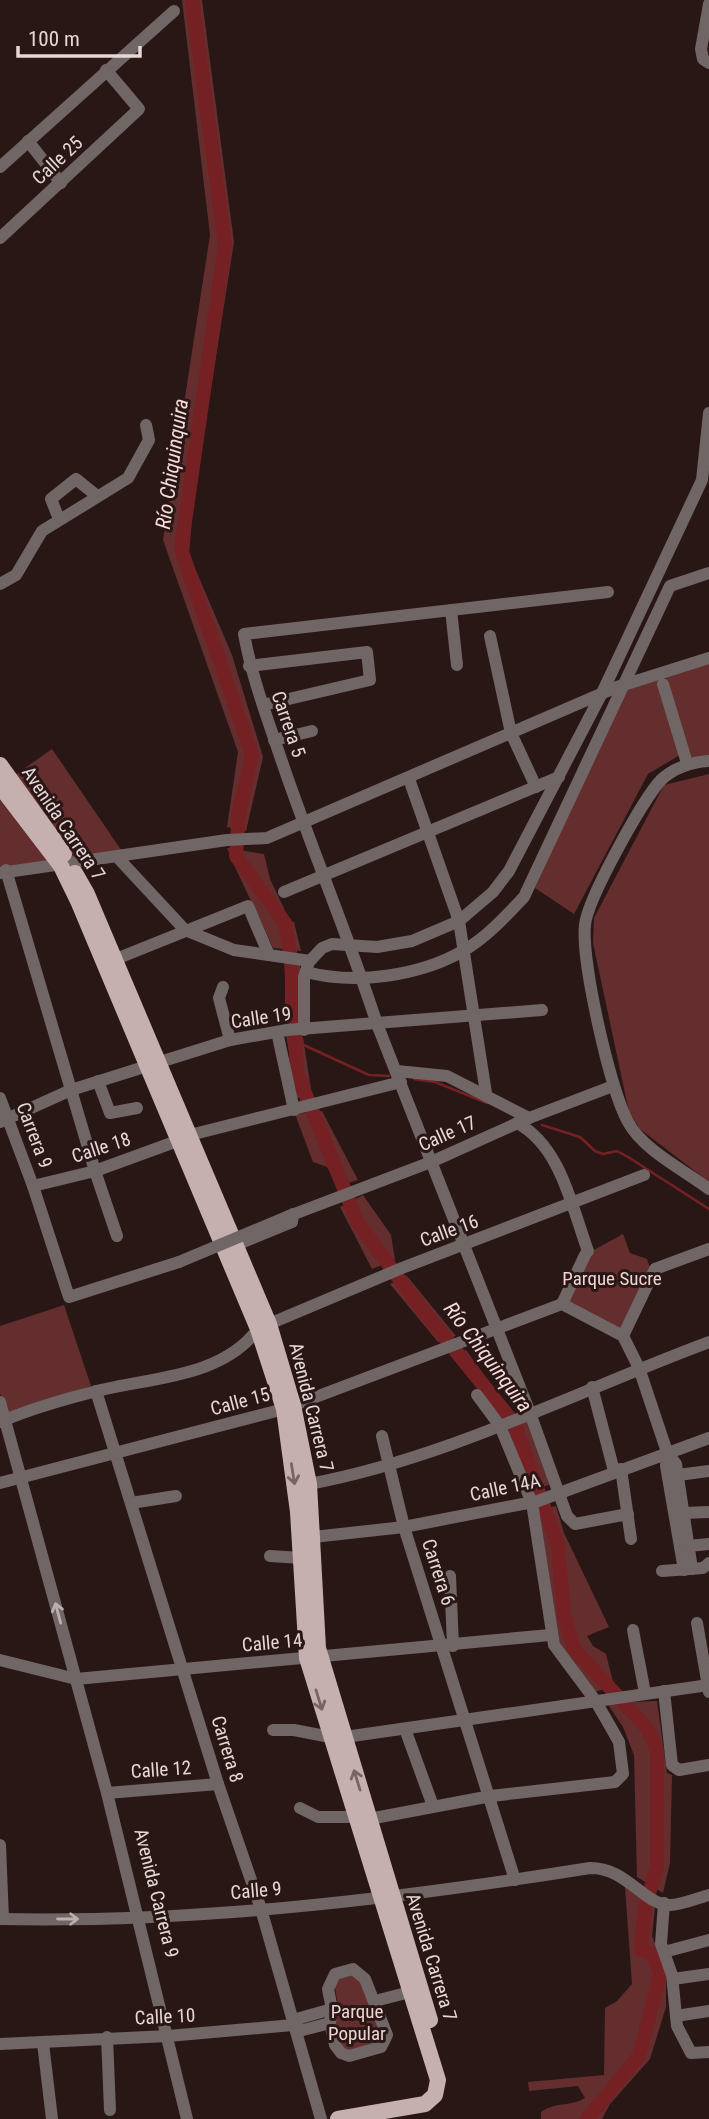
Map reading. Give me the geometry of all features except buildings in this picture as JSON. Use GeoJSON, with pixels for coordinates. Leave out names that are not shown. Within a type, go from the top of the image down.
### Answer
{"type":"FeatureCollection","features":[{"type":"Feature","properties":{"kind":"main road","name":"Avenida Carrera 7"},"geometry":{"type":"LineString","coordinates":[[0,765],[49,830],[66,865],[153,1062],[264,1326],[309,1484],[306,1538],[301,1558],[314,1657],[386,1898],[447,2082],[439,2099]]}},
{"type":"Feature","properties":{"kind":"main road","name":"Avenida Carrera 7"},"geometry":{"type":"LineString","coordinates":[[0,786],[87,894],[116,959],[153,1062]]}},
{"type":"Feature","properties":{"kind":"main road","name":"Avenida Carrera 7"},"geometry":{"type":"LineString","coordinates":[[289,1407],[306,1538],[314,1657]]}},
{"type":"Feature","properties":{"kind":"main road","name":"Avenida Carrera 7"},"geometry":{"type":"LineString","coordinates":[[386,1898],[410,1992],[438,2080],[439,2099]]}},
{"type":"Feature","properties":{"kind":"main road"},"geometry":{"type":"LineString","coordinates":[[338,2119],[425,2104],[439,2099]]}},
{"type":"Feature","properties":{"kind":"main road"},"geometry":{"type":"LineString","coordinates":[[391,2119],[430,2112],[439,2099]]}},
{"type":"Feature","properties":{"kind":"street"},"geometry":{"type":"LineString","coordinates":[[709,4],[701,49],[703,59],[709,63]]}},
{"type":"Feature","properties":{"kind":"street"},"geometry":{"type":"LineString","coordinates":[[0,167],[174,11]]}},
{"type":"Feature","properties":{"kind":"street","name":"Calle 25"},"geometry":{"type":"LineString","coordinates":[[0,238],[139,109],[106,70]]}},
{"type":"Feature","properties":{"kind":"street"},"geometry":{"type":"LineString","coordinates":[[29,141],[61,183]]}},
{"type":"Feature","properties":{"kind":"street"},"geometry":{"type":"LineString","coordinates":[[298,1109],[292,1031],[305,964],[322,948],[332,944],[377,947],[412,941],[459,922],[492,892],[509,872],[603,693],[702,480],[709,414]]}},
{"type":"Feature","properties":{"kind":"street"},"geometry":{"type":"LineString","coordinates":[[0,584],[16,575],[40,534],[59,519],[133,473],[149,440],[146,425]]}},
{"type":"Feature","properties":{"kind":"street"},"geometry":{"type":"LineString","coordinates":[[59,519],[51,499],[76,479],[97,496]]}},
{"type":"Feature","properties":{"kind":"street"},"geometry":{"type":"LineString","coordinates":[[118,858],[186,930],[234,950],[275,955],[362,978],[418,970],[464,951],[506,917],[524,897],[670,586],[709,573]]}},
{"type":"Feature","properties":{"kind":"street"},"geometry":{"type":"LineString","coordinates":[[457,665],[451,610],[608,592]]}},
{"type":"Feature","properties":{"kind":"street","name":"Carrera 5"},"geometry":{"type":"LineString","coordinates":[[451,610],[244,634],[250,666],[303,825],[351,946],[377,1024],[530,1413],[545,1499]]}},
{"type":"Feature","properties":{"kind":"street"},"geometry":{"type":"LineString","coordinates":[[490,636],[512,733],[536,787]]}},
{"type":"Feature","properties":{"kind":"street"},"geometry":{"type":"LineString","coordinates":[[250,666],[367,652],[370,680],[263,705]]}},
{"type":"Feature","properties":{"kind":"street"},"geometry":{"type":"LineString","coordinates":[[117,1236],[3,871],[118,858],[227,840],[267,838],[303,825],[622,685],[709,658]]}},
{"type":"Feature","properties":{"kind":"street"},"geometry":{"type":"LineString","coordinates":[[663,684],[687,763]]}},
{"type":"Feature","properties":{"kind":"street"},"geometry":{"type":"LineString","coordinates":[[274,740],[312,731]]}},
{"type":"Feature","properties":{"kind":"street"},"geometry":{"type":"LineString","coordinates":[[709,761],[687,763],[663,779],[647,798],[595,898],[584,926],[600,1029],[613,1086],[634,1132],[709,1189]]}},
{"type":"Feature","properties":{"kind":"street"},"geometry":{"type":"LineString","coordinates":[[284,892],[559,777]]}},
{"type":"Feature","properties":{"kind":"street"},"geometry":{"type":"LineString","coordinates":[[409,779],[459,922],[486,1093]]}},
{"type":"Feature","properties":{"kind":"street"},"geometry":{"type":"LineString","coordinates":[[116,959],[249,906],[275,955]]}},
{"type":"Feature","properties":{"kind":"street"},"geometry":{"type":"LineString","coordinates":[[223,986],[219,998],[230,1040]]}},
{"type":"Feature","properties":{"kind":"street","name":"Calle 19"},"geometry":{"type":"LineString","coordinates":[[4,1121],[71,1090],[153,1062],[230,1040],[292,1031],[542,1010]]}},
{"type":"Feature","properties":{"kind":"street"},"geometry":{"type":"LineString","coordinates":[[399,1076],[447,1076],[486,1093],[523,1120],[551,1154],[587,1253],[562,1304],[623,1336],[639,1368],[667,1452],[676,1464],[689,1546],[688,1570]]}},
{"type":"Feature","properties":{"kind":"street","name":"Calle 18"},"geometry":{"type":"LineString","coordinates":[[33,1186],[95,1171],[185,1138],[316,1104],[399,1076]]}},
{"type":"Feature","properties":{"kind":"street"},"geometry":{"type":"LineString","coordinates":[[98,1081],[110,1113],[137,1108]]}},
{"type":"Feature","properties":{"kind":"street","name":"Calle 17"},"geometry":{"type":"LineString","coordinates":[[33,1186],[69,1297],[175,1263],[431,1162],[523,1120],[613,1086]]}},
{"type":"Feature","properties":{"kind":"street","name":"Carrera 9"},"geometry":{"type":"LineString","coordinates":[[0,1098],[4,1121],[33,1186]]}},
{"type":"Feature","properties":{"kind":"street","name":"Calle 16"},"geometry":{"type":"LineString","coordinates":[[3,1421],[96,1391],[171,1376],[223,1360],[264,1326],[402,1268],[644,1175]]}},
{"type":"Feature","properties":{"kind":"street","name":"Calle 17"},"geometry":{"type":"LineString","coordinates":[[175,1263],[176,1256],[292,1222],[292,1215]]}},
{"type":"Feature","properties":{"kind":"street"},"geometry":{"type":"LineString","coordinates":[[623,1336],[655,1269],[709,1249]]}},
{"type":"Feature","properties":{"kind":"street","name":"Calle 15"},"geometry":{"type":"LineString","coordinates":[[0,1483],[289,1407],[562,1304]]}},
{"type":"Feature","properties":{"kind":"street"},"geometry":{"type":"LineString","coordinates":[[309,1484],[365,1474],[507,1423],[709,1342]]}},
{"type":"Feature","properties":{"kind":"street"},"geometry":{"type":"LineString","coordinates":[[592,1387],[617,1470],[631,1539]]}},
{"type":"Feature","properties":{"kind":"street","name":"Carrera 8"},"geometry":{"type":"LineString","coordinates":[[96,1391],[218,1784],[261,1909],[321,2119]]}},
{"type":"Feature","properties":{"kind":"street"},"geometry":{"type":"LineString","coordinates":[[477,1395],[507,1423],[545,1499],[575,1524],[628,1514]]}},
{"type":"Feature","properties":{"kind":"street","name":"Avenida Carrera 9"},"geometry":{"type":"LineString","coordinates":[[0,1402],[3,1421],[22,1479],[109,1792],[170,2036],[194,2119]]}},
{"type":"Feature","properties":{"kind":"street","name":"Carrera 6"},"geometry":{"type":"LineString","coordinates":[[382,1436],[404,1527],[448,1646],[466,1719]]}},
{"type":"Feature","properties":{"kind":"street","name":"Calle 14A"},"geometry":{"type":"LineString","coordinates":[[306,1538],[404,1527],[545,1499],[709,1438]]}},
{"type":"Feature","properties":{"kind":"street"},"geometry":{"type":"LineString","coordinates":[[667,1452],[666,1466],[688,1570]]}},
{"type":"Feature","properties":{"kind":"street"},"geometry":{"type":"LineString","coordinates":[[678,1475],[709,1471]]}},
{"type":"Feature","properties":{"kind":"street"},"geometry":{"type":"LineString","coordinates":[[131,1503],[176,1496]]}},
{"type":"Feature","properties":{"kind":"street"},"geometry":{"type":"LineString","coordinates":[[300,1808],[318,1817],[362,1818],[491,1796],[620,1779],[623,1774],[618,1742],[595,1700],[550,1636],[542,1556],[545,1499]]}},
{"type":"Feature","properties":{"kind":"street"},"geometry":{"type":"LineString","coordinates":[[684,1513],[709,1512]]}},
{"type":"Feature","properties":{"kind":"street"},"geometry":{"type":"LineString","coordinates":[[689,1546],[709,1544]]}},
{"type":"Feature","properties":{"kind":"street"},"geometry":{"type":"LineString","coordinates":[[270,1556],[301,1558]]}},
{"type":"Feature","properties":{"kind":"street"},"geometry":{"type":"LineString","coordinates":[[662,1571],[704,1568],[709,1563]]}},
{"type":"Feature","properties":{"kind":"street"},"geometry":{"type":"LineString","coordinates":[[448,1646],[450,1576]]}},
{"type":"Feature","properties":{"kind":"street"},"geometry":{"type":"LineString","coordinates":[[273,1730],[294,1730],[338,1737],[639,1694],[709,1688],[697,1623]]}},
{"type":"Feature","properties":{"kind":"street"},"geometry":{"type":"LineString","coordinates":[[633,1630],[639,1694]]}},
{"type":"Feature","properties":{"kind":"street","name":"Calle 14"},"geometry":{"type":"LineString","coordinates":[[0,1660],[76,1679],[550,1636]]}},
{"type":"Feature","properties":{"kind":"street"},"geometry":{"type":"LineString","coordinates":[[664,1691],[674,1767],[679,1770],[709,1765]]}},
{"type":"Feature","properties":{"kind":"street"},"geometry":{"type":"LineString","coordinates":[[466,1719],[514,1880]]}},
{"type":"Feature","properties":{"kind":"street"},"geometry":{"type":"LineString","coordinates":[[405,1729],[433,1806]]}},
{"type":"Feature","properties":{"kind":"street","name":"Calle 12"},"geometry":{"type":"LineString","coordinates":[[109,1792],[218,1784]]}},
{"type":"Feature","properties":{"kind":"street"},"geometry":{"type":"LineString","coordinates":[[0,1845],[2,1919]]}},
{"type":"Feature","properties":{"kind":"street","name":"Calle 9"},"geometry":{"type":"LineString","coordinates":[[2,1919],[140,1918],[261,1909],[386,1898],[602,1868],[614,1871],[661,1902]]}},
{"type":"Feature","properties":{"kind":"street"},"geometry":{"type":"LineString","coordinates":[[709,1895],[674,1904],[661,1902],[664,1952],[673,1979],[676,2016],[687,2049],[691,2053],[709,2052]]}},
{"type":"Feature","properties":{"kind":"street"},"geometry":{"type":"LineString","coordinates":[[664,1952],[709,1940]]}},
{"type":"Feature","properties":{"kind":"street"},"geometry":{"type":"LineString","coordinates":[[353,1969],[365,1979],[375,2001],[387,2035],[381,2047],[349,2056],[341,2053],[330,2023],[332,2009],[330,1981],[335,1974],[353,1969]]}},
{"type":"Feature","properties":{"kind":"street"},"geometry":{"type":"LineString","coordinates":[[673,1979],[709,1974]]}},
{"type":"Feature","properties":{"kind":"street"},"geometry":{"type":"LineString","coordinates":[[375,2001],[410,1992]]}},
{"type":"Feature","properties":{"kind":"street"},"geometry":{"type":"LineString","coordinates":[[293,2025],[300,2018],[332,2009]]}},
{"type":"Feature","properties":{"kind":"street"},"geometry":{"type":"LineString","coordinates":[[676,2016],[709,2011]]}},
{"type":"Feature","properties":{"kind":"street","name":"Calle 10"},"geometry":{"type":"LineString","coordinates":[[0,2044],[170,2036],[293,2025],[303,2030],[330,2023]]}},
{"type":"Feature","properties":{"kind":"street","name":"Avenida Carrera 9"},"geometry":{"type":"LineString","coordinates":[[170,2036],[187,2119]]}},
{"type":"Feature","properties":{"kind":"street"},"geometry":{"type":"LineString","coordinates":[[107,2037],[110,2110]]}},
{"type":"Feature","properties":{"kind":"street"},"geometry":{"type":"LineString","coordinates":[[43,2043],[52,2119]]}},
{"type":"Feature","properties":{"kind":"green space"},"geometry":{"type":"Polygon","coordinates":[[[182,0],[202,0],[234,242],[194,497],[189,554],[232,655],[263,757],[246,831],[227,827],[238,752],[163,540],[210,235],[182,0]]]}},
{"type":"Feature","properties":{"kind":"green space"},"geometry":{"type":"Polygon","coordinates":[[[709,664],[709,757],[691,757],[666,677],[709,664]]]}},
{"type":"Feature","properties":{"kind":"green space"},"geometry":{"type":"Polygon","coordinates":[[[657,678],[680,755],[648,774],[574,914],[535,888],[624,691],[657,678]]]}},
{"type":"Feature","properties":{"kind":"green space"},"geometry":{"type":"Polygon","coordinates":[[[52,749],[124,854],[74,861],[15,775],[52,749]]]}},
{"type":"Feature","properties":{"kind":"green space"},"geometry":{"type":"Polygon","coordinates":[[[709,774],[709,1182],[640,1129],[629,1112],[593,943],[594,918],[664,785],[709,774]]]}},
{"type":"Feature","properties":{"kind":"green space"},"geometry":{"type":"Polygon","coordinates":[[[0,791],[58,861],[0,870],[0,791]]]}},
{"type":"Feature","properties":{"kind":"green space"},"geometry":{"type":"Polygon","coordinates":[[[227,848],[264,854],[270,879],[290,921],[294,922],[301,951],[273,948],[227,848]]]}},
{"type":"Feature","properties":{"kind":"green space"},"geometry":{"type":"Polygon","coordinates":[[[285,962],[300,964],[300,1022],[285,1021],[285,962]]]}},
{"type":"Feature","properties":{"kind":"green space"},"geometry":{"type":"Polygon","coordinates":[[[286,1035],[303,1037],[312,1096],[297,1098],[286,1035]]]}},
{"type":"Feature","properties":{"kind":"green space"},"geometry":{"type":"Polygon","coordinates":[[[322,1111],[358,1180],[338,1186],[327,1167],[313,1162],[295,1114],[322,1111]]]}},
{"type":"Feature","properties":{"kind":"green space"},"geometry":{"type":"Polygon","coordinates":[[[363,1195],[391,1235],[395,1260],[372,1269],[340,1207],[363,1195]]]}},
{"type":"Feature","properties":{"kind":"green space","name":"Parque Sucre"},"geometry":{"type":"Polygon","coordinates":[[[623,1234],[630,1253],[647,1259],[650,1268],[621,1329],[567,1302],[592,1251],[623,1234]]]}},
{"type":"Feature","properties":{"kind":"green space"},"geometry":{"type":"Polygon","coordinates":[[[407,1276],[456,1336],[438,1342],[390,1284],[407,1276]]]}},
{"type":"Feature","properties":{"kind":"green space"},"geometry":{"type":"Polygon","coordinates":[[[64,1305],[91,1386],[7,1414],[0,1393],[0,1326],[64,1305]]]}},
{"type":"Feature","properties":{"kind":"green space"},"geometry":{"type":"Polygon","coordinates":[[[466,1350],[511,1412],[501,1418],[450,1355],[466,1350]]]}},
{"type":"Feature","properties":{"kind":"green space"},"geometry":{"type":"Polygon","coordinates":[[[527,1421],[551,1484],[532,1491],[508,1429],[527,1421]]]}},
{"type":"Feature","properties":{"kind":"green space"},"geometry":{"type":"Polygon","coordinates":[[[556,1506],[564,1533],[609,1627],[587,1636],[593,1646],[606,1654],[614,1686],[595,1692],[559,1642],[555,1628],[539,1509],[556,1506]]]}},
{"type":"Feature","properties":{"kind":"green space"},"geometry":{"type":"Polygon","coordinates":[[[657,1701],[667,1773],[672,1775],[670,1863],[663,1893],[637,1877],[634,1755],[623,1727],[607,1703],[657,1701]]]}},
{"type":"Feature","properties":{"kind":"green space"},"geometry":{"type":"Polygon","coordinates":[[[625,1887],[655,1908],[652,1936],[666,1972],[666,2007],[650,2059],[610,2104],[602,2119],[541,2119],[541,2112],[547,2109],[585,2098],[578,2086],[529,2091],[528,2082],[604,2075],[605,2008],[617,2001],[632,1984],[625,1887]]]}},
{"type":"Feature","properties":{"kind":"green space","name":"Parque Popular"},"geometry":{"type":"Polygon","coordinates":[[[360,1974],[383,2037],[380,2041],[349,2051],[343,2048],[334,2023],[338,2006],[334,1982],[336,1975],[360,1974]]]}},
{"type":"Feature","properties":{"kind":"waterway","name":"Río Chiquinquira"},"geometry":{"type":"LineString","coordinates":[[192,0],[225,245],[181,549],[252,755],[239,812],[236,856],[285,923],[290,952]]}},
{"type":"Feature","properties":{"kind":"waterway","name":"Río Chiquinquira"},"geometry":{"type":"LineString","coordinates":[[291,961],[297,1073],[358,1223],[417,1303],[514,1423],[558,1546],[564,1615],[574,1649],[647,1728],[657,1750],[657,1867],[645,1907],[641,1950],[653,1955],[660,1974],[639,2056],[587,2119]]}},
{"type":"Feature","properties":{"kind":"waterway"},"geometry":{"type":"LineString","coordinates":[[295,1041],[369,1075],[389,1076]]}},
{"type":"Feature","properties":{"kind":"waterway"},"geometry":{"type":"LineString","coordinates":[[414,1079],[435,1082],[487,1103]]}},
{"type":"Feature","properties":{"kind":"waterway"},"geometry":{"type":"LineString","coordinates":[[542,1125],[580,1137],[595,1151],[603,1154],[617,1151],[709,1209]]}}]}
